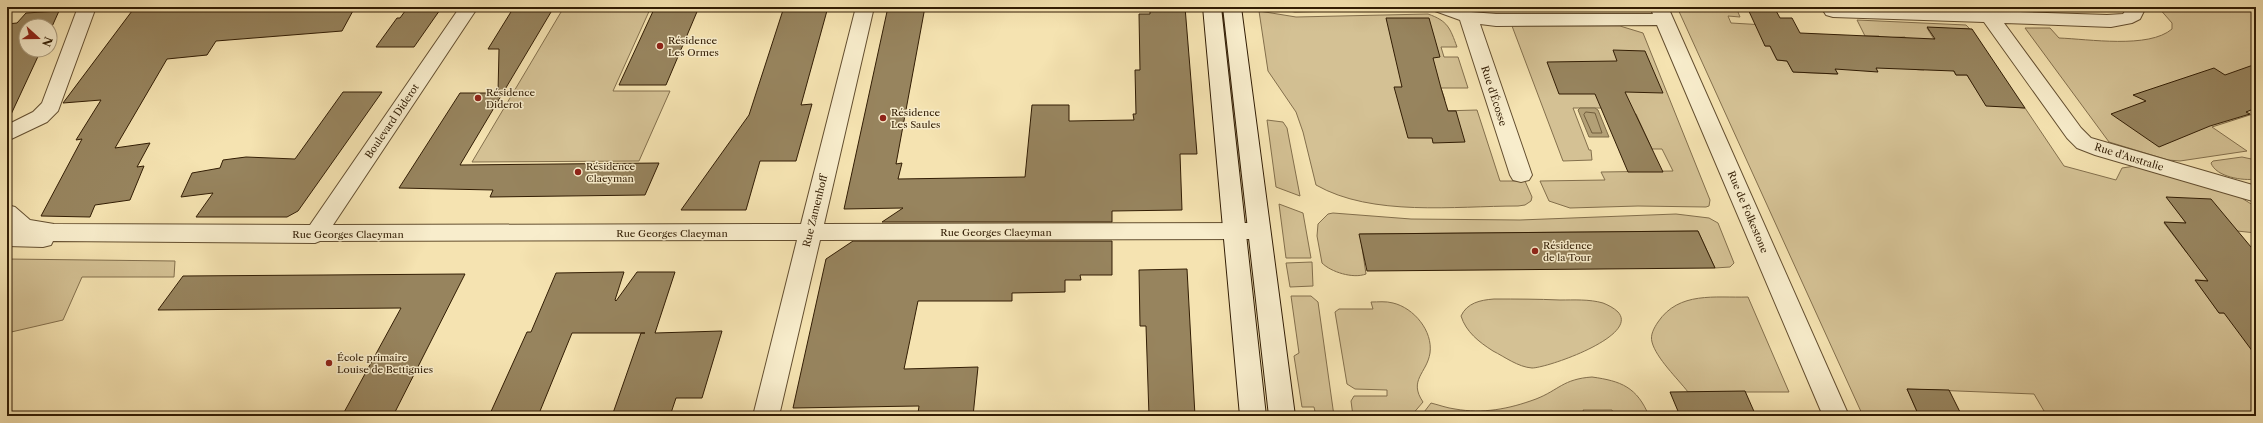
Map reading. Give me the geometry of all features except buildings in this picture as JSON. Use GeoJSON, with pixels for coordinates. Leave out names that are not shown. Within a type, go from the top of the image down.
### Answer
{"type":"FeatureCollection","features":[{"type":"Feature","properties":{"kind":"street"},"geometry":{"type":"LineString","coordinates":[[7,134],[40,117],[51,106],[87,7]]}},
{"type":"Feature","properties":{"kind":"street","name":"Boulevard Diderot"},"geometry":{"type":"LineString","coordinates":[[315,234],[469,7]]}},
{"type":"Feature","properties":{"kind":"street","name":"Rue Zamenhoff"},"geometry":{"type":"LineString","coordinates":[[766,416],[865,7]]}},
{"type":"Feature","properties":{"kind":"street"},"geometry":{"type":"LineString","coordinates":[[1212,7],[1253,416]]}},
{"type":"Feature","properties":{"kind":"street"},"geometry":{"type":"LineString","coordinates":[[1232,7],[1258,231],[1282,416]]}},
{"type":"Feature","properties":{"kind":"street"},"geometry":{"type":"LineString","coordinates":[[1441,7],[1468,17],[1496,20],[1662,13]]}},
{"type":"Feature","properties":{"kind":"street"},"geometry":{"type":"LineString","coordinates":[[1830,7],[1832,11],[2115,21],[2130,18],[2134,15],[2137,7]]}},
{"type":"Feature","properties":{"kind":"street","name":"Rue de Folkestone"},"geometry":{"type":"LineString","coordinates":[[1662,13],[1836,416]]}},
{"type":"Feature","properties":{"kind":"street","name":"Rue d'Écosse"},"geometry":{"type":"LineString","coordinates":[[1468,17],[1520,176]]}},
{"type":"Feature","properties":{"kind":"street","name":"Rue d'Australie"},"geometry":{"type":"LineString","coordinates":[[1990,17],[2074,133],[2084,143],[2102,150],[2256,194]]}},
{"type":"Feature","properties":{"kind":"street"},"geometry":{"type":"LineString","coordinates":[[7,213],[11,219],[22,226],[86,234]]}},
{"type":"Feature","properties":{"kind":"street","name":"Rue Georges Claeyman"},"geometry":{"type":"LineString","coordinates":[[86,234],[1258,231]]}},
{"type":"Feature","properties":{"kind":"street"},"geometry":{"type":"LineString","coordinates":[[7,238],[43,239],[86,234]]}},
{"type":"Feature","properties":{"kind":"shaded area"},"geometry":{"type":"Polygon","coordinates":[[[564,7],[651,7],[613,91],[670,91],[639,161],[472,162],[564,7]]]}},
{"type":"Feature","properties":{"kind":"shaded area"},"geometry":{"type":"Polygon","coordinates":[[[1219,7],[1225,7],[1244,171],[1236,171],[1219,7]]]}},
{"type":"Feature","properties":{"kind":"shaded area"},"geometry":{"type":"Polygon","coordinates":[[[1265,7],[1420,7],[1424,9],[1295,12],[1265,7]]]}},
{"type":"Feature","properties":{"kind":"shaded area"},"geometry":{"type":"Polygon","coordinates":[[[1544,7],[1628,7],[1617,11],[1546,11],[1544,7]]]}},
{"type":"Feature","properties":{"kind":"shaded area"},"geometry":{"type":"Polygon","coordinates":[[[1677,7],[1736,7],[1740,17],[1728,16],[1731,23],[1765,25],[1765,46],[1770,46],[1777,60],[1787,61],[1793,72],[1837,74],[1835,69],[1884,64],[1924,70],[1905,37],[1880,38],[1879,36],[1865,36],[1857,20],[1966,25],[1970,29],[1927,28],[1956,75],[1967,75],[1986,105],[2025,108],[2064,166],[2116,180],[2122,168],[2135,166],[2240,197],[2256,207],[2256,233],[2237,231],[2167,197],[2186,223],[2164,223],[2187,253],[2198,253],[2219,281],[2196,280],[2219,313],[2229,313],[2256,356],[2256,416],[2047,416],[2034,394],[1907,389],[1919,416],[1863,416],[1677,7]]]}},
{"type":"Feature","properties":{"kind":"shaded area"},"geometry":{"type":"Polygon","coordinates":[[[2158,7],[2256,7],[2256,113],[2212,127],[2247,151],[2180,161],[2168,160],[2109,142],[2025,28],[2050,28],[2059,38],[2101,41],[2134,41],[2149,39],[2162,35],[2172,29],[2172,23],[2158,7]]]}},
{"type":"Feature","properties":{"kind":"shaded area"},"geometry":{"type":"Polygon","coordinates":[[[1259,11],[1296,17],[1428,14],[1440,19],[1450,30],[1457,47],[1441,47],[1444,57],[1458,57],[1468,88],[1441,88],[1445,100],[1438,100],[1441,111],[1477,110],[1500,181],[1525,181],[1532,197],[1531,201],[1525,205],[1518,206],[1414,208],[1362,202],[1338,195],[1316,185],[1303,132],[1296,112],[1268,71],[1259,11]]]}},
{"type":"Feature","properties":{"kind":"shaded area"},"geometry":{"type":"Polygon","coordinates":[[[1512,26],[1620,26],[1643,33],[1710,200],[1709,206],[1570,208],[1549,201],[1540,181],[1605,180],[1601,172],[1673,171],[1662,149],[1652,149],[1636,114],[1612,114],[1609,108],[1573,108],[1589,150],[1591,150],[1592,160],[1563,161],[1512,26]]]}},
{"type":"Feature","properties":{"kind":"shaded area"},"geometry":{"type":"Polygon","coordinates":[[[1267,120],[1283,122],[1287,128],[1300,196],[1276,187],[1267,120]]]}},
{"type":"Feature","properties":{"kind":"shaded area"},"geometry":{"type":"Polygon","coordinates":[[[2242,157],[2256,160],[2256,179],[2237,179],[2224,175],[2218,172],[2211,163],[2213,161],[2242,157]]]}},
{"type":"Feature","properties":{"kind":"shaded area"},"geometry":{"type":"Polygon","coordinates":[[[1279,204],[1303,213],[1311,258],[1286,258],[1279,204]]]}},
{"type":"Feature","properties":{"kind":"shaded area"},"geometry":{"type":"Polygon","coordinates":[[[1333,213],[1411,219],[1520,220],[1676,214],[1709,218],[1718,223],[1734,263],[1730,267],[1715,268],[1698,231],[1360,234],[1366,274],[1355,276],[1336,272],[1322,263],[1317,236],[1318,224],[1328,214],[1333,213]]]}},
{"type":"Feature","properties":{"kind":"shaded area"},"geometry":{"type":"Polygon","coordinates":[[[7,259],[175,261],[174,277],[82,277],[63,320],[7,333],[7,259]]]}},
{"type":"Feature","properties":{"kind":"shaded area"},"geometry":{"type":"Polygon","coordinates":[[[1312,262],[1313,286],[1290,287],[1286,263],[1312,262]]]}},
{"type":"Feature","properties":{"kind":"shaded area"},"geometry":{"type":"Polygon","coordinates":[[[1291,296],[1311,296],[1318,302],[1334,416],[1316,416],[1314,407],[1302,407],[1294,356],[1299,353],[1291,296]]]}},
{"type":"Feature","properties":{"kind":"shaded area"},"geometry":{"type":"Polygon","coordinates":[[[1711,297],[1748,297],[1789,392],[1688,392],[1654,348],[1652,337],[1658,322],[1676,305],[1687,301],[1711,297]]]}},
{"type":"Feature","properties":{"kind":"shaded area"},"geometry":{"type":"Polygon","coordinates":[[[1494,299],[1582,300],[1598,302],[1613,308],[1618,312],[1621,321],[1616,331],[1589,349],[1555,363],[1532,368],[1522,366],[1493,351],[1474,336],[1463,322],[1461,316],[1470,305],[1479,301],[1494,299]]]}},
{"type":"Feature","properties":{"kind":"shaded area"},"geometry":{"type":"Polygon","coordinates":[[[1371,302],[1390,302],[1408,310],[1415,315],[1425,329],[1428,337],[1430,353],[1417,388],[1423,402],[1411,416],[1353,416],[1351,401],[1354,396],[1387,396],[1387,390],[1355,389],[1347,384],[1335,312],[1339,309],[1373,309],[1371,302]]]}},
{"type":"Feature","properties":{"kind":"shaded area"},"geometry":{"type":"Polygon","coordinates":[[[1592,377],[1620,383],[1627,387],[1639,398],[1649,416],[1614,416],[1612,410],[1583,410],[1585,416],[1421,416],[1431,403],[1449,408],[1476,411],[1506,408],[1544,396],[1568,382],[1592,377]]]}},
{"type":"Feature","properties":{"kind":"water"},"geometry":{"type":"Polygon","coordinates":[[[1580,108],[1595,108],[1598,110],[1609,137],[1589,137],[1578,110],[1580,108]]]}},
{"type":"Feature","properties":{"kind":"place","name":"Résidence Les Ormes"},"geometry":{"type":"Point","coordinates":[660,46]}},
{"type":"Feature","properties":{"kind":"place","name":"Résidence Diderot"},"geometry":{"type":"Point","coordinates":[478,98]}},
{"type":"Feature","properties":{"kind":"place","name":"Résidence Les Saules"},"geometry":{"type":"Point","coordinates":[883,118]}},
{"type":"Feature","properties":{"kind":"place","name":"Résidence Claeyman"},"geometry":{"type":"Point","coordinates":[578,172]}},
{"type":"Feature","properties":{"kind":"place","name":"Résidence de la Tour"},"geometry":{"type":"Point","coordinates":[1535,251]}},
{"type":"Feature","properties":{"kind":"place","name":"École primaire Louise de Bettignies"},"geometry":{"type":"Point","coordinates":[329,363]}}]}
